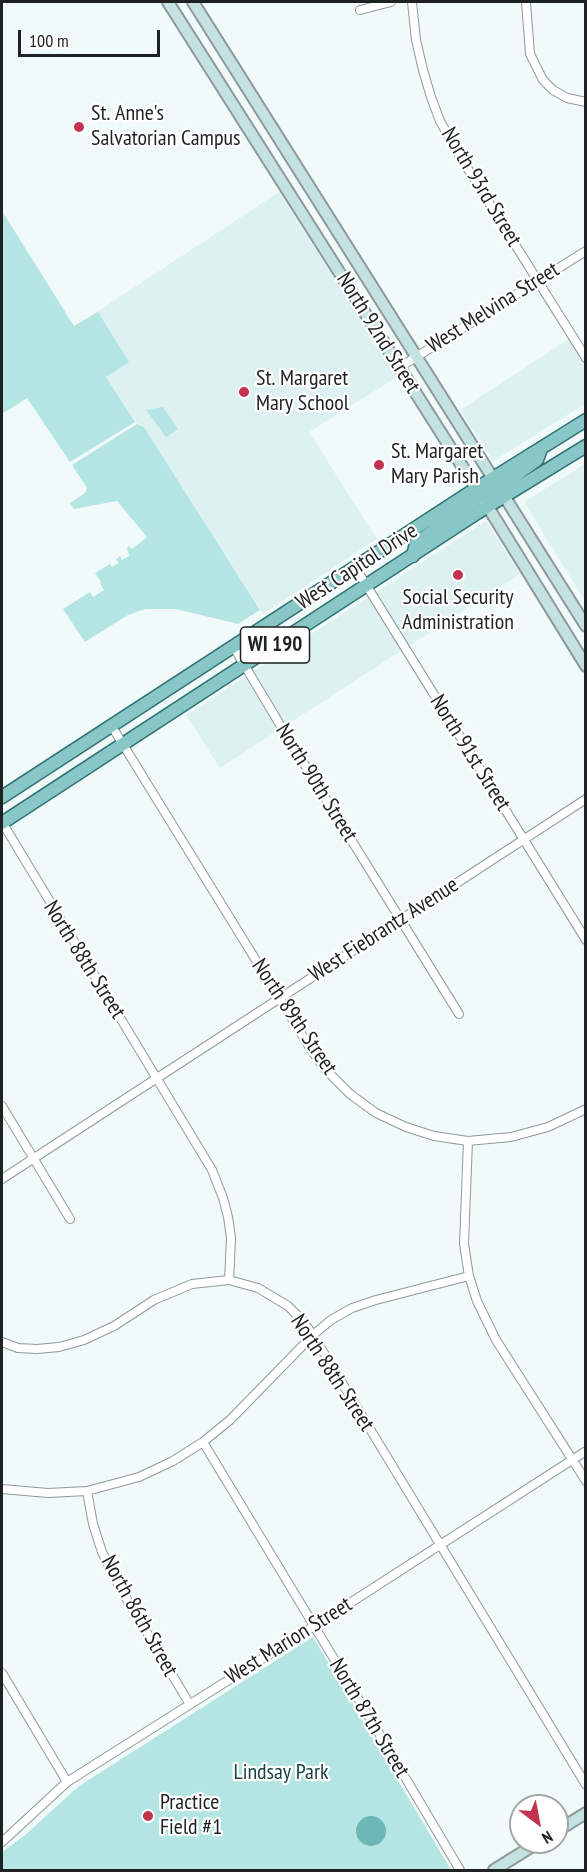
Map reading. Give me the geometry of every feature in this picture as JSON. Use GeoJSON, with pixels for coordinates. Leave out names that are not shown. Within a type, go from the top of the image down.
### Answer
{"type":"FeatureCollection","features":[{"type":"Feature","properties":{"kind":"main road","name":"North 92nd Street"},"geometry":{"type":"LineString","coordinates":[[168,2],[482,497],[585,666]]}},
{"type":"Feature","properties":{"kind":"main road","name":"North 92nd Street"},"geometry":{"type":"LineString","coordinates":[[193,2],[585,626]]}},
{"type":"Feature","properties":{"kind":"main road"},"geometry":{"type":"LineString","coordinates":[[187,31],[204,19]]}},
{"type":"Feature","properties":{"kind":"main road","name":"West Capitol Drive"},"geometry":{"type":"LineString","coordinates":[[498,488],[541,448],[585,420]]}},
{"type":"Feature","properties":{"kind":"main road","name":"West Capitol Drive"},"geometry":{"type":"LineString","coordinates":[[2,796],[355,567],[498,488],[585,446]]}},
{"type":"Feature","properties":{"kind":"main road"},"geometry":{"type":"LineString","coordinates":[[482,497],[490,498],[498,488]]}},
{"type":"Feature","properties":{"kind":"main road","name":"West Capitol Drive"},"geometry":{"type":"LineString","coordinates":[[2,823],[412,556],[482,497]]}},
{"type":"Feature","properties":{"kind":"main road"},"geometry":{"type":"LineString","coordinates":[[569,1823],[585,1813]]}},
{"type":"Feature","properties":{"kind":"main road"},"geometry":{"type":"LineString","coordinates":[[494,1870],[520,1854]]}},
{"type":"Feature","properties":{"kind":"street"},"geometry":{"type":"LineString","coordinates":[[360,10],[392,2]]}},
{"type":"Feature","properties":{"kind":"street","name":"North 93rd Street"},"geometry":{"type":"LineString","coordinates":[[412,2],[416,40],[423,70],[430,97],[440,121],[585,358]]}},
{"type":"Feature","properties":{"kind":"street"},"geometry":{"type":"LineString","coordinates":[[526,2],[530,54],[543,80],[553,90],[567,98],[585,102]]}},
{"type":"Feature","properties":{"kind":"street","name":"West Melvina Street"},"geometry":{"type":"LineString","coordinates":[[400,367],[585,250]]}},
{"type":"Feature","properties":{"kind":"street","name":"North 91st Street"},"geometry":{"type":"LineString","coordinates":[[355,567],[585,940]]}},
{"type":"Feature","properties":{"kind":"street","name":"North 90th Street"},"geometry":{"type":"LineString","coordinates":[[234,646],[459,1014]]}},
{"type":"Feature","properties":{"kind":"street","name":"North 89th Street"},"geometry":{"type":"LineString","coordinates":[[111,725],[279,998],[325,1069],[350,1094],[376,1113],[405,1127],[434,1136],[468,1141],[511,1137],[539,1130],[585,1109]]}},
{"type":"Feature","properties":{"kind":"street","name":"West Fiebrantz Avenue"},"geometry":{"type":"LineString","coordinates":[[2,1179],[585,799]]}},
{"type":"Feature","properties":{"kind":"street","name":"North 88th Street"},"geometry":{"type":"LineString","coordinates":[[2,823],[212,1170],[223,1198],[231,1238],[229,1280],[258,1288],[288,1306],[313,1335],[585,1785]]}},
{"type":"Feature","properties":{"kind":"street"},"geometry":{"type":"LineString","coordinates":[[2,1106],[70,1219]]}},
{"type":"Feature","properties":{"kind":"street"},"geometry":{"type":"LineString","coordinates":[[468,1141],[464,1244],[469,1276],[477,1301],[496,1340],[585,1481]]}},
{"type":"Feature","properties":{"kind":"street"},"geometry":{"type":"LineString","coordinates":[[2,1490],[48,1493],[87,1491],[139,1476],[173,1461],[203,1442],[230,1420],[313,1335],[331,1320],[351,1308],[469,1276]]}},
{"type":"Feature","properties":{"kind":"street"},"geometry":{"type":"LineString","coordinates":[[2,1341],[18,1348],[37,1350],[59,1347],[114,1326],[154,1300],[192,1284],[229,1280]]}},
{"type":"Feature","properties":{"kind":"street","name":"North 87th Street"},"geometry":{"type":"LineString","coordinates":[[203,1442],[460,1870]]}},
{"type":"Feature","properties":{"kind":"street","name":"West Marion Street"},"geometry":{"type":"LineString","coordinates":[[2,1842],[67,1782],[585,1451]]}},
{"type":"Feature","properties":{"kind":"street","name":"North 86th Street"},"geometry":{"type":"LineString","coordinates":[[87,1491],[93,1524],[102,1552],[119,1586],[189,1703]]}},
{"type":"Feature","properties":{"kind":"street"},"geometry":{"type":"LineString","coordinates":[[2,1673],[67,1782]]}},
{"type":"Feature","properties":{"kind":"shaded area","name":"St. Margaret Mary School"},"geometry":{"type":"Polygon","coordinates":[[[279,192],[397,377],[309,432],[377,539],[263,614],[144,427],[135,422],[74,327],[279,192]]]}},
{"type":"Feature","properties":{"kind":"shaded area"},"geometry":{"type":"Polygon","coordinates":[[[578,333],[585,346],[585,404],[493,461],[460,410],[578,333]]]}},
{"type":"Feature","properties":{"kind":"shaded area"},"geometry":{"type":"Polygon","coordinates":[[[585,464],[585,601],[524,502],[585,464]]]}},
{"type":"Feature","properties":{"kind":"shaded area"},"geometry":{"type":"Polygon","coordinates":[[[486,521],[520,574],[220,768],[186,715],[486,521]]]}},
{"type":"Feature","properties":{"kind":"shaded area"},"geometry":{"type":"Polygon","coordinates":[[[371,1816],[382,1820],[386,1831],[382,1842],[371,1846],[360,1842],[356,1831],[360,1820],[371,1816]]]}},
{"type":"Feature","properties":{"kind":"green space"},"geometry":{"type":"Polygon","coordinates":[[[2,211],[74,326],[98,312],[129,362],[106,377],[135,422],[70,462],[27,398],[2,414],[2,211]]]}},
{"type":"Feature","properties":{"kind":"green space"},"geometry":{"type":"Polygon","coordinates":[[[163,407],[178,429],[166,437],[146,410],[163,407]]]}},
{"type":"Feature","properties":{"kind":"green space"},"geometry":{"type":"Polygon","coordinates":[[[137,424],[144,427],[260,610],[238,624],[176,609],[145,609],[128,615],[85,642],[63,609],[90,592],[93,597],[104,590],[95,573],[110,564],[112,567],[119,563],[116,559],[120,556],[122,560],[129,556],[127,548],[129,546],[132,549],[147,537],[117,501],[74,509],[70,503],[85,493],[87,488],[72,465],[137,424]]]}},
{"type":"Feature","properties":{"kind":"green space","name":"Lindsay Park"},"geometry":{"type":"Polygon","coordinates":[[[313,1637],[451,1870],[2,1870],[2,1852],[24,1836],[79,1786],[313,1637]]]}},
{"type":"Feature","properties":{"kind":"place","name":"St. Anne's Salvatorian Campus"},"geometry":{"type":"Point","coordinates":[79,127]}},
{"type":"Feature","properties":{"kind":"place","name":"St. Margaret Mary School"},"geometry":{"type":"Point","coordinates":[244,392]}},
{"type":"Feature","properties":{"kind":"place","name":"St. Margaret Mary Parish"},"geometry":{"type":"Point","coordinates":[379,465]}},
{"type":"Feature","properties":{"kind":"place","name":"Social Security Administration"},"geometry":{"type":"Point","coordinates":[458,575]}},
{"type":"Feature","properties":{"kind":"place","name":"Practice Field #1"},"geometry":{"type":"Point","coordinates":[148,1816]}}]}
